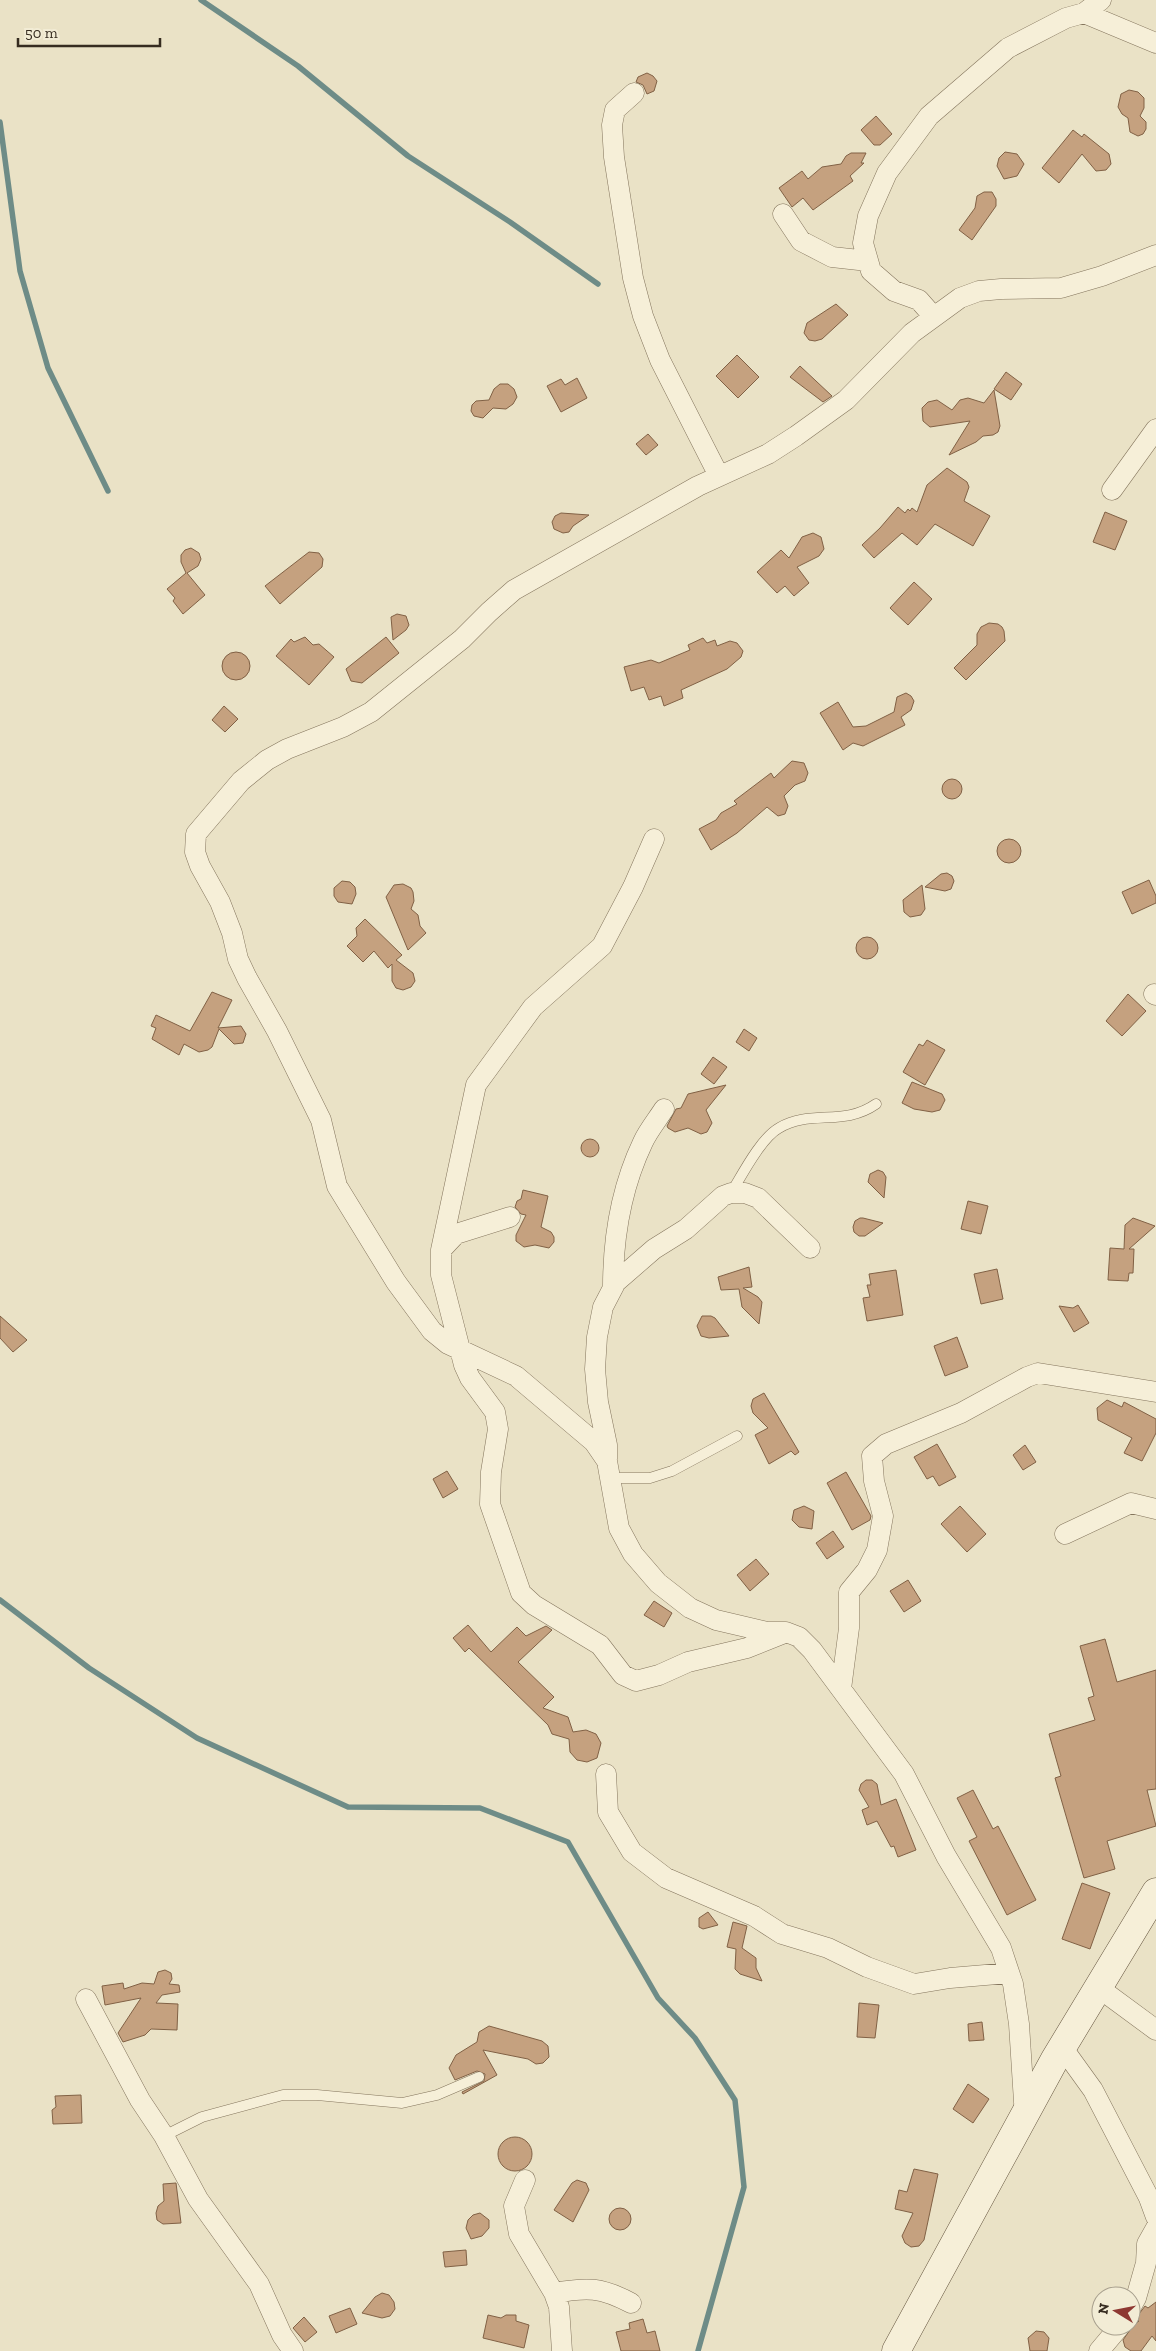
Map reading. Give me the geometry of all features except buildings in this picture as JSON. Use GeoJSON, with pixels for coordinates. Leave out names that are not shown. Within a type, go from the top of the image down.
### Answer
{"type":"FeatureCollection","features":[{"type":"Feature","properties":{"kind":"street"},"geometry":{"type":"LineString","coordinates":[[933,316],[919,300],[894,291],[871,271],[864,243],[868,216],[886,172],[929,116],[1008,48],[1066,18],[1084,13],[1100,0]]}},
{"type":"Feature","properties":{"kind":"street"},"geometry":{"type":"LineString","coordinates":[[1084,13],[1156,43]]}},
{"type":"Feature","properties":{"kind":"street"},"geometry":{"type":"LineString","coordinates":[[634,93],[615,110],[612,125],[614,157],[633,278],[643,316],[660,360],[719,476]]}},
{"type":"Feature","properties":{"kind":"street"},"geometry":{"type":"LineString","coordinates":[[783,214],[801,241],[832,257],[868,260]]}},
{"type":"Feature","properties":{"kind":"street"},"geometry":{"type":"LineString","coordinates":[[609,1469],[594,1442],[516,1376],[448,1344],[432,1331],[396,1282],[337,1186],[321,1120],[238,959],[232,934],[220,902],[197,860],[194,843],[196,834],[242,781],[267,760],[287,749],[343,728],[371,712],[462,640],[488,612],[514,590],[719,476],[782,445],[846,400],[912,332],[960,298],[979,292],[1001,289],[1061,288],[1102,276],[1156,255]]}},
{"type":"Feature","properties":{"kind":"street"},"geometry":{"type":"LineString","coordinates":[[1112,490],[1156,429]]}},
{"type":"Feature","properties":{"kind":"street"},"geometry":{"type":"LineString","coordinates":[[654,839],[633,887],[602,946],[533,1007],[476,1085],[441,1250],[441,1275],[462,1350],[464,1365],[470,1378],[495,1412],[498,1429],[491,1472],[490,1504],[521,1593],[534,1605],[600,1645],[623,1675],[636,1680],[659,1675],[688,1662],[747,1648],[786,1632]]}},
{"type":"Feature","properties":{"kind":"street"},"geometry":{"type":"LineString","coordinates":[[613,1287],[615,1235],[626,1186],[643,1141],[664,1109]]}},
{"type":"Feature","properties":{"kind":"street"},"geometry":{"type":"LineString","coordinates":[[810,1248],[758,1198],[745,1193],[731,1193],[723,1196],[686,1229],[654,1249],[613,1287],[603,1307],[597,1337],[595,1369],[598,1402],[607,1445],[613,1502],[619,1528],[633,1554],[658,1583],[690,1608],[716,1620],[767,1632],[786,1632],[799,1637],[812,1650],[904,1774],[946,1856],[1001,1948],[1013,1984],[1019,2024],[1025,2118]]}},
{"type":"Feature","properties":{"kind":"street"},"geometry":{"type":"LineString","coordinates":[[441,1250],[456,1234],[510,1217]]}},
{"type":"Feature","properties":{"kind":"street"},"geometry":{"type":"LineString","coordinates":[[841,1689],[849,1628],[849,1592],[867,1570],[877,1550],[883,1516],[874,1481],[872,1456],[886,1444],[961,1413],[1027,1377],[1038,1373],[1156,1392]]}},
{"type":"Feature","properties":{"kind":"street"},"geometry":{"type":"LineString","coordinates":[[1065,1534],[1131,1503],[1156,1510]]}},
{"type":"Feature","properties":{"kind":"street"},"geometry":{"type":"LineString","coordinates":[[606,1774],[608,1812],[632,1852],[666,1878],[754,1916],[782,1934],[828,1948],[867,1967],[914,1984],[950,1978],[1009,1973]]}},
{"type":"Feature","properties":{"kind":"street"},"geometry":{"type":"LineString","coordinates":[[896,2351],[1025,2118],[1062,2047],[1156,1892]]}},
{"type":"Feature","properties":{"kind":"street"},"geometry":{"type":"LineString","coordinates":[[1099,1988],[1156,2030]]}},
{"type":"Feature","properties":{"kind":"street"},"geometry":{"type":"LineString","coordinates":[[86,1999],[140,2100],[164,2136],[198,2198],[259,2284],[282,2335],[293,2351]]}},
{"type":"Feature","properties":{"kind":"street"},"geometry":{"type":"LineString","coordinates":[[1062,2047],[1093,2090],[1149,2198],[1156,2218]]}},
{"type":"Feature","properties":{"kind":"street"},"geometry":{"type":"LineString","coordinates":[[525,2180],[514,2206],[520,2234],[554,2293],[559,2307],[562,2351]]}},
{"type":"Feature","properties":{"kind":"street"},"geometry":{"type":"LineString","coordinates":[[1139,2286],[1146,2263],[1147,2244],[1156,2228]]}},
{"type":"Feature","properties":{"kind":"street"},"geometry":{"type":"LineString","coordinates":[[554,2293],[583,2287],[611,2292],[631,2303]]}},
{"type":"Feature","properties":{"kind":"street"},"geometry":{"type":"LineString","coordinates":[[1099,2351],[1112,2336]]}},
{"type":"Feature","properties":{"kind":"lane"},"geometry":{"type":"LineString","coordinates":[[731,1193],[765,1142],[778,1128],[798,1120],[852,1116],[865,1112],[876,1104]]}},
{"type":"Feature","properties":{"kind":"lane"},"geometry":{"type":"LineString","coordinates":[[609,1469],[650,1478],[672,1471],[736,1436]]}},
{"type":"Feature","properties":{"kind":"lane"},"geometry":{"type":"LineString","coordinates":[[164,2136],[202,2117],[283,2095],[317,2095],[402,2102],[437,2095],[479,2077]]}},
{"type":"Feature","properties":{"kind":"waterway"},"geometry":{"type":"LineString","coordinates":[[201,0],[298,66],[408,156],[510,222],[598,284]]}},
{"type":"Feature","properties":{"kind":"waterway"},"geometry":{"type":"LineString","coordinates":[[0,122],[20,271],[48,368],[108,491]]}},
{"type":"Feature","properties":{"kind":"waterway"},"geometry":{"type":"LineString","coordinates":[[0,1600],[89,1668],[197,1738],[348,1807],[480,1808],[568,1842],[658,1998],[695,2038],[735,2100],[744,2187],[698,2351]]}}]}
